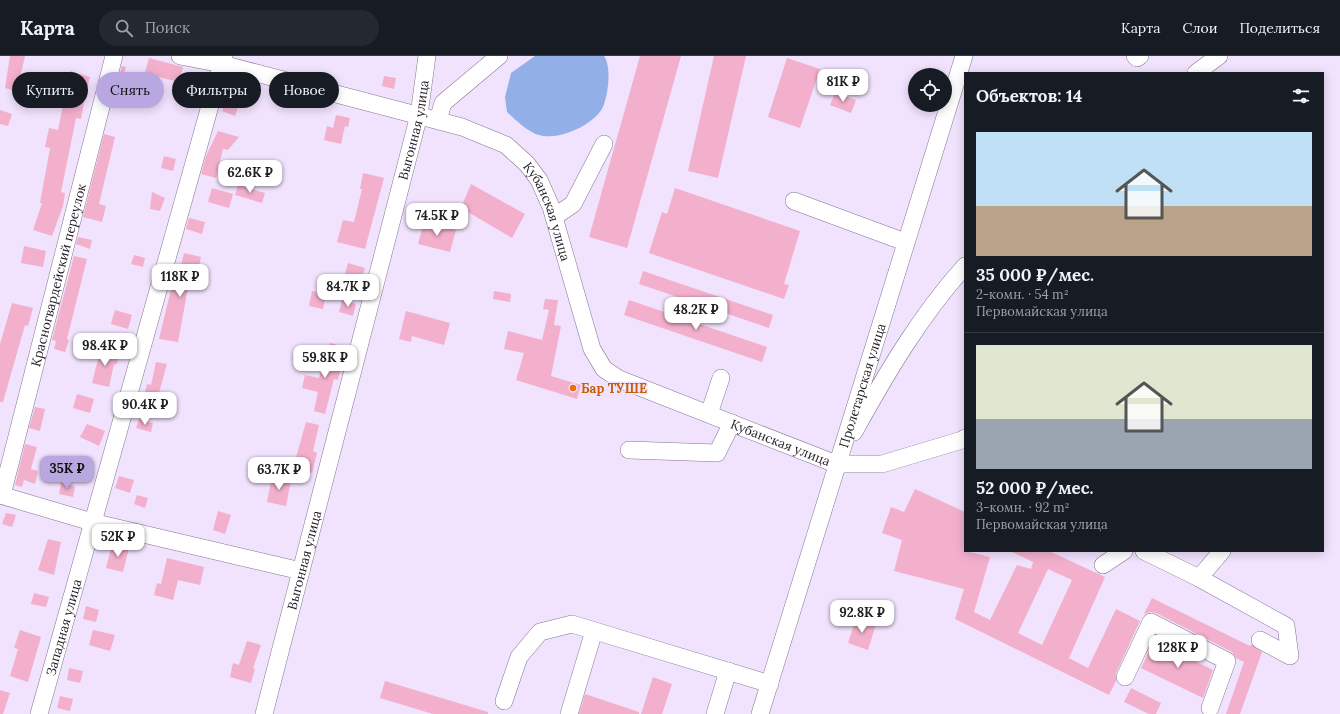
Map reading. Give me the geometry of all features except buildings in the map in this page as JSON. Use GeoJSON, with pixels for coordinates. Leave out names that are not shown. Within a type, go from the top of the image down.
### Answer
{"type":"FeatureCollection","features":[{"type":"Feature","properties":{"kind":"street","name":"Красногвардейский переулок"},"geometry":{"type":"LineString","coordinates":[[1,495],[114,56]]}},
{"type":"Feature","properties":{"kind":"street","name":"Кубанская улица"},"geometry":{"type":"LineString","coordinates":[[180,56],[223,60],[462,126],[506,145],[527,164],[539,180],[554,217],[592,349],[604,369],[619,379],[836,464]]}},
{"type":"Feature","properties":{"kind":"street","name":"Выгонная улица"},"geometry":{"type":"LineString","coordinates":[[264,714],[419,115],[427,56]]}},
{"type":"Feature","properties":{"kind":"street"},"geometry":{"type":"LineString","coordinates":[[438,120],[443,103],[499,56]]}},
{"type":"Feature","properties":{"kind":"street","name":"Пролетарская улица"},"geometry":{"type":"LineString","coordinates":[[760,714],[836,464],[964,56]]}},
{"type":"Feature","properties":{"kind":"street"},"geometry":{"type":"LineString","coordinates":[[1135,56],[1137,58],[1140,56]]}},
{"type":"Feature","properties":{"kind":"street"},"geometry":{"type":"LineString","coordinates":[[1197,72],[1218,56]]}},
{"type":"Feature","properties":{"kind":"street","name":"Западная улица"},"geometry":{"type":"LineString","coordinates":[[39,714],[223,60]]}},
{"type":"Feature","properties":{"kind":"street"},"geometry":{"type":"LineString","coordinates":[[554,217],[573,204],[604,144]]}},
{"type":"Feature","properties":{"kind":"street"},"geometry":{"type":"LineString","coordinates":[[794,201],[905,242]]}},
{"type":"Feature","properties":{"kind":"street"},"geometry":{"type":"LineString","coordinates":[[964,267],[920,322],[875,393],[836,464],[882,464],[926,452],[964,438]]}},
{"type":"Feature","properties":{"kind":"street"},"geometry":{"type":"LineString","coordinates":[[709,414],[721,378]]}},
{"type":"Feature","properties":{"kind":"street"},"geometry":{"type":"LineString","coordinates":[[629,450],[717,452],[732,423]]}},
{"type":"Feature","properties":{"kind":"street"},"geometry":{"type":"LineString","coordinates":[[1,495],[92,522],[300,571]]}},
{"type":"Feature","properties":{"kind":"street"},"geometry":{"type":"LineString","coordinates":[[1102,565],[1122,552]]}},
{"type":"Feature","properties":{"kind":"street"},"geometry":{"type":"LineString","coordinates":[[1146,552],[1199,578],[1286,626],[1290,656],[1260,640]]}},
{"type":"Feature","properties":{"kind":"street"},"geometry":{"type":"LineString","coordinates":[[1199,578],[1221,552]]}},
{"type":"Feature","properties":{"kind":"street"},"geometry":{"type":"LineString","coordinates":[[1125,678],[1151,622],[1227,661],[1210,708]]}},
{"type":"Feature","properties":{"kind":"street"},"geometry":{"type":"LineString","coordinates":[[504,701],[519,657],[540,632],[572,624],[770,684]]}},
{"type":"Feature","properties":{"kind":"street"},"geometry":{"type":"LineString","coordinates":[[569,714],[594,631]]}},
{"type":"Feature","properties":{"kind":"street"},"geometry":{"type":"LineString","coordinates":[[715,714],[728,671]]}},
{"type":"Feature","properties":{"kind":"water"},"geometry":{"type":"Polygon","coordinates":[[[535,56],[604,56],[609,74],[608,88],[603,107],[592,120],[566,134],[547,136],[539,135],[531,131],[507,112],[505,97],[511,73],[535,56]]]}},
{"type":"Feature","properties":{"kind":"place","name":"Бар ТУШЕ"},"geometry":{"type":"Point","coordinates":[573,388]}}]}
